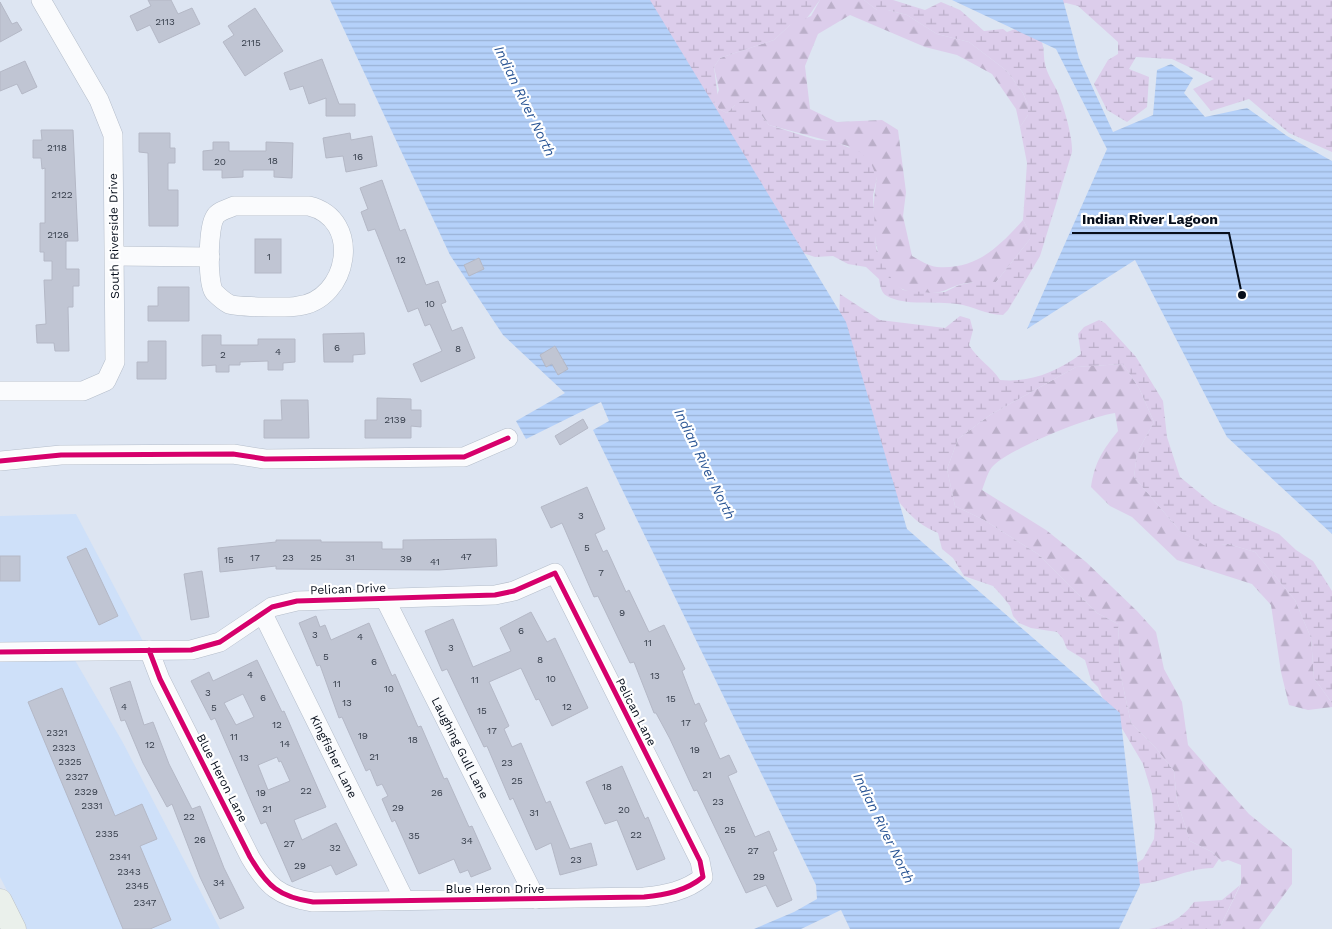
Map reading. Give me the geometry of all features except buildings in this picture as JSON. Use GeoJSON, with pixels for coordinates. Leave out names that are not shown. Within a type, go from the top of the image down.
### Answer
{"type":"FeatureCollection","features":[{"type":"Feature","properties":{"kind":"main road"},"geometry":{"type":"LineString","coordinates":[[0,901],[14,929]]}},
{"type":"Feature","properties":{"kind":"street","name":"South Riverside Drive"},"geometry":{"type":"LineString","coordinates":[[0,391],[83,390],[106,381],[115,362],[113,135],[99,100],[41,0]]}},
{"type":"Feature","properties":{"kind":"street"},"geometry":{"type":"LineString","coordinates":[[234,206],[309,206],[320,209],[336,221],[343,237],[340,274],[332,289],[311,304],[296,307],[230,304],[215,292],[210,281],[210,257],[210,224],[216,214],[234,206]]}},
{"type":"Feature","properties":{"kind":"street"},"geometry":{"type":"LineString","coordinates":[[115,256],[210,257]]}},
{"type":"Feature","properties":{"kind":"street"},"geometry":{"type":"LineString","coordinates":[[0,461],[61,455],[233,454],[264,459],[455,457],[464,456],[508,438]]}},
{"type":"Feature","properties":{"kind":"street","name":"Pelican Lane"},"geometry":{"type":"LineString","coordinates":[[528,585],[555,573],[700,861],[703,876],[693,885]]}},
{"type":"Feature","properties":{"kind":"street","name":"Pelican Drive"},"geometry":{"type":"LineString","coordinates":[[0,652],[191,650],[220,642],[272,607],[297,601],[495,595],[514,592],[528,585]]}},
{"type":"Feature","properties":{"kind":"street","name":"Laughing Gull Lane"},"geometry":{"type":"LineString","coordinates":[[384,597],[536,900]]}},
{"type":"Feature","properties":{"kind":"street","name":"Kingfisher Lane"},"geometry":{"type":"LineString","coordinates":[[263,614],[404,899]]}},
{"type":"Feature","properties":{"kind":"street","name":"Blue Heron Lane"},"geometry":{"type":"LineString","coordinates":[[149,650],[160,678],[254,864],[281,894],[295,899]]}},
{"type":"Feature","properties":{"kind":"street","name":"Blue Heron Drive"},"geometry":{"type":"LineString","coordinates":[[295,899],[313,902],[404,899],[536,900],[644,897],[663,895],[693,885]]}},
{"type":"Feature","properties":{"kind":"shaded area"},"geometry":{"type":"Polygon","coordinates":[[[76,514],[146,647],[69,650],[122,741],[220,929],[27,929],[0,877],[0,516],[76,514]]]}},
{"type":"Feature","properties":{"kind":"green space"},"geometry":{"type":"Polygon","coordinates":[[[640,0],[820,0],[805,20],[790,25],[774,40],[720,58],[714,67],[718,99],[714,102],[719,109],[727,113],[745,99],[758,102],[762,116],[769,125],[817,140],[833,141],[860,152],[871,163],[877,178],[873,195],[876,248],[892,280],[903,290],[932,293],[945,292],[959,285],[979,281],[996,282],[1030,239],[1030,233],[1023,220],[1027,163],[1020,127],[1028,115],[1028,105],[1023,93],[1007,71],[969,42],[937,34],[907,15],[888,10],[877,10],[864,0],[893,0],[925,10],[941,2],[960,10],[984,31],[1003,29],[1007,32],[1015,29],[1040,38],[1046,68],[1058,93],[1065,114],[1072,152],[1040,256],[1008,310],[1003,315],[997,315],[957,304],[911,302],[894,299],[883,293],[879,279],[866,267],[848,264],[833,256],[815,257],[800,252],[640,0]]]}},
{"type":"Feature","properties":{"kind":"green space"},"geometry":{"type":"Polygon","coordinates":[[[820,0],[864,0],[877,10],[888,10],[907,15],[937,34],[969,42],[1007,71],[1023,93],[1028,105],[1028,115],[1020,127],[1016,109],[992,74],[957,55],[925,47],[850,15],[818,34],[805,66],[810,109],[837,122],[882,120],[898,130],[906,192],[903,216],[912,256],[937,267],[964,265],[975,261],[996,248],[1023,220],[1030,233],[1030,239],[996,282],[967,283],[936,293],[902,289],[891,280],[878,254],[874,222],[877,178],[848,146],[769,125],[762,116],[735,105],[727,113],[719,109],[714,102],[719,90],[714,67],[720,58],[774,40],[790,25],[811,16],[820,0]]]}},
{"type":"Feature","properties":{"kind":"green space"},"geometry":{"type":"Polygon","coordinates":[[[1020,0],[1332,0],[1332,152],[1289,133],[1249,99],[1211,111],[1193,89],[1214,79],[1172,59],[1136,57],[1129,69],[1149,77],[1147,107],[1127,122],[1107,110],[1094,84],[1108,60],[1118,54],[1118,42],[1078,6],[1066,3],[1059,5],[1020,0]]]}},
{"type":"Feature","properties":{"kind":"green space"},"geometry":{"type":"Polygon","coordinates":[[[840,294],[880,320],[945,328],[960,316],[970,319],[973,330],[969,345],[1000,380],[1032,378],[1062,366],[1081,354],[1078,334],[1084,327],[1099,320],[1105,323],[1136,357],[1163,401],[1167,437],[1180,477],[1213,504],[1279,534],[1296,550],[1313,561],[1332,591],[1332,703],[1314,678],[1311,638],[1295,600],[1255,552],[1228,544],[1207,547],[1180,531],[1134,477],[1137,453],[1154,422],[1139,388],[1123,364],[1076,367],[990,415],[958,439],[947,469],[955,506],[984,520],[1038,554],[1097,613],[1118,624],[1121,677],[1131,723],[1155,747],[1174,771],[1177,801],[1190,841],[1212,852],[1219,859],[1213,868],[1193,871],[1154,882],[1134,884],[1132,866],[1143,859],[1154,839],[1155,824],[1152,794],[1143,764],[1123,730],[1108,711],[1098,687],[1091,680],[1085,660],[1067,649],[1063,639],[1057,632],[1031,628],[1019,623],[1013,616],[1010,606],[993,586],[964,576],[953,558],[942,549],[938,533],[914,518],[896,498],[839,317],[840,294]]]}},
{"type":"Feature","properties":{"kind":"green space"},"geometry":{"type":"Polygon","coordinates":[[[1123,364],[1139,388],[1154,422],[1137,453],[1134,477],[1180,531],[1207,546],[1228,544],[1255,552],[1295,600],[1311,638],[1314,678],[1332,703],[1332,707],[1308,710],[1289,705],[1281,672],[1271,605],[1252,584],[1177,560],[1132,517],[1110,506],[1091,487],[1100,457],[1118,431],[1115,413],[1088,420],[1052,434],[1004,458],[992,467],[982,490],[1046,530],[1086,562],[1156,632],[1164,669],[1182,702],[1188,745],[1249,814],[1292,849],[1292,884],[1259,929],[1219,929],[1241,884],[1241,865],[1228,860],[1222,862],[1212,852],[1190,841],[1177,801],[1174,771],[1155,747],[1131,723],[1121,677],[1118,624],[1097,613],[1038,554],[984,520],[955,506],[947,469],[958,439],[990,415],[1076,367],[1123,364]]]}},
{"type":"Feature","properties":{"kind":"green space"},"geometry":{"type":"Polygon","coordinates":[[[1240,885],[1219,929],[1149,929],[1179,917],[1194,902],[1222,900],[1240,885]]]}},
{"type":"Feature","properties":{"kind":"water","name":"Indian River North"},"geometry":{"type":"Polygon","coordinates":[[[330,0],[650,0],[846,322],[907,529],[1120,713],[1140,885],[1119,929],[850,929],[841,910],[801,929],[754,929],[794,912],[817,899],[816,885],[593,430],[609,421],[601,402],[526,439],[516,421],[565,393],[503,335],[450,255],[330,0]]]}},
{"type":"Feature","properties":{"kind":"water"},"geometry":{"type":"Polygon","coordinates":[[[952,0],[1063,0],[1079,58],[1113,132],[1153,115],[1157,70],[1171,64],[1193,78],[1184,93],[1205,117],[1247,108],[1287,136],[1332,161],[1332,534],[1227,437],[1135,260],[1027,329],[1107,149],[1056,49],[952,0]]]}},
{"type":"Feature","properties":{"kind":"cycle path"},"geometry":{"type":"LineString","coordinates":[[0,461],[61,455],[233,454],[265,459],[464,457],[508,438]]}},
{"type":"Feature","properties":{"kind":"cycle path"},"geometry":{"type":"LineString","coordinates":[[0,652],[191,650],[220,642],[272,607],[297,601],[495,595],[514,591],[555,573],[700,861],[703,877],[690,886],[675,892],[644,897],[313,902],[291,897],[268,883],[250,857],[160,679],[149,650]]}},
{"type":"Feature","properties":{"kind":"place","name":"Indian River Lagoon"},"geometry":{"type":"Point","coordinates":[1242,295]}}]}
